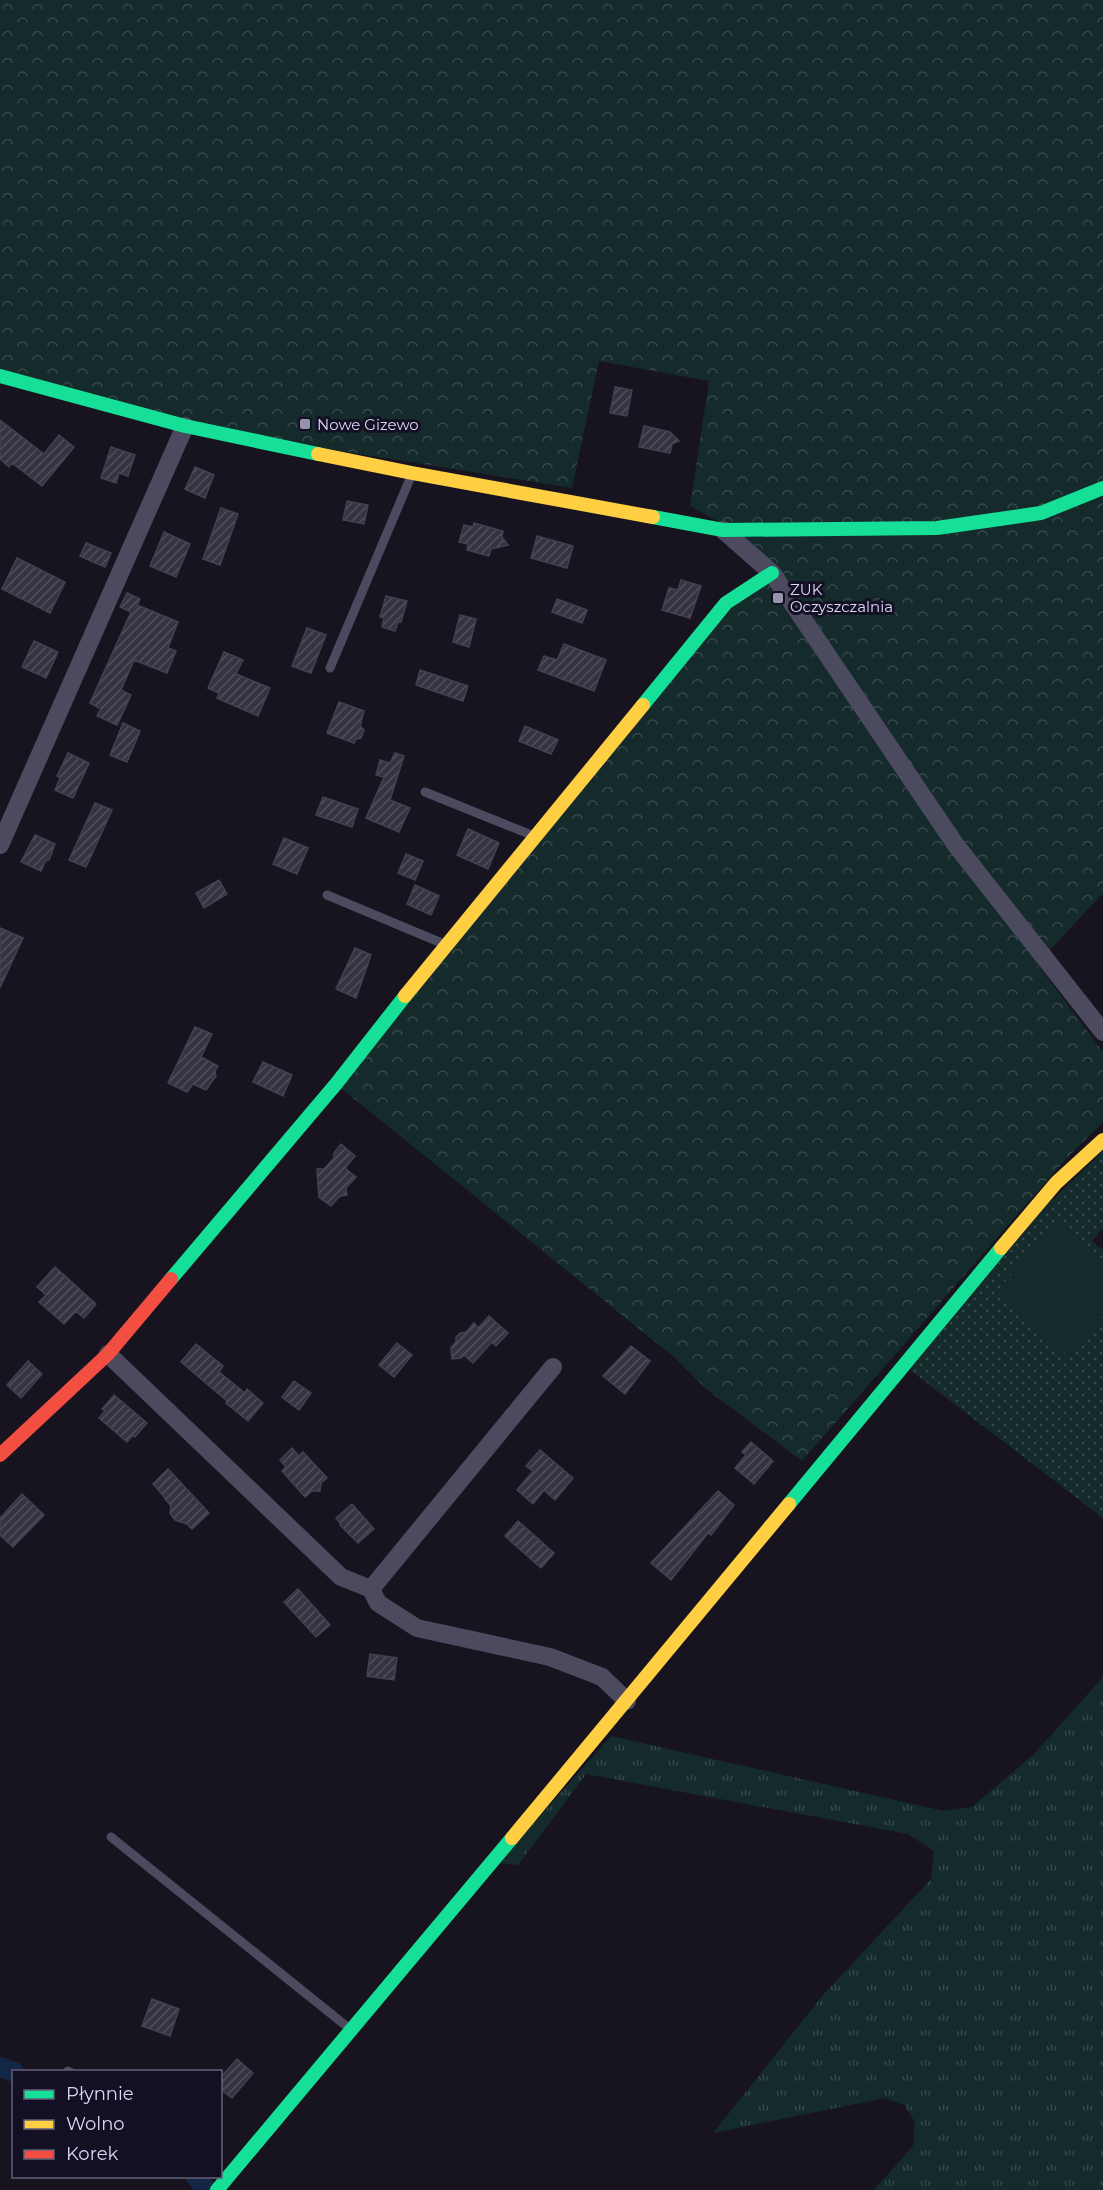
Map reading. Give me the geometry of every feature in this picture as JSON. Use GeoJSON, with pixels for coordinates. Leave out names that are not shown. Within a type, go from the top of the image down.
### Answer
{"type":"FeatureCollection","features":[{"type":"Feature","properties":{"kind":"street"},"geometry":{"type":"LineString","coordinates":[[0,376],[185,426],[412,473],[723,530],[937,528],[1041,513],[1103,488]]}},
{"type":"Feature","properties":{"kind":"street"},"geometry":{"type":"LineString","coordinates":[[0,846],[185,426]]}},
{"type":"Feature","properties":{"kind":"street"},"geometry":{"type":"LineString","coordinates":[[723,530],[772,573],[956,844],[1103,1032]]}},
{"type":"Feature","properties":{"kind":"street"},"geometry":{"type":"LineString","coordinates":[[0,1455],[108,1354],[336,1084],[446,945],[726,603],[772,573]]}},
{"type":"Feature","properties":{"kind":"street"},"geometry":{"type":"LineString","coordinates":[[217,2190],[225,2172],[351,2030],[627,1701],[974,1279],[1056,1183],[1103,1140]]}},
{"type":"Feature","properties":{"kind":"street"},"geometry":{"type":"LineString","coordinates":[[108,1354],[342,1577],[371,1589],[378,1603],[417,1628],[550,1657],[602,1677],[627,1701]]}},
{"type":"Feature","properties":{"kind":"street"},"geometry":{"type":"LineString","coordinates":[[371,1589],[553,1367]]}},
{"type":"Feature","properties":{"kind":"lane"},"geometry":{"type":"LineString","coordinates":[[330,668],[412,473]]}},
{"type":"Feature","properties":{"kind":"lane"},"geometry":{"type":"LineString","coordinates":[[425,792],[535,837]]}},
{"type":"Feature","properties":{"kind":"lane"},"geometry":{"type":"LineString","coordinates":[[327,895],[446,945]]}},
{"type":"Feature","properties":{"kind":"lane"},"geometry":{"type":"LineString","coordinates":[[111,1837],[351,2030]]}},
{"type":"Feature","properties":{"kind":"green space"},"geometry":{"type":"Polygon","coordinates":[[[0,0],[1103,0],[1103,893],[1037,964],[1103,1052],[1103,1122],[1066,1159],[802,1461],[706,1389],[675,1358],[336,1084],[762,570],[743,535],[690,506],[709,381],[599,361],[572,488],[185,426],[0,376],[0,0]]]}},
{"type":"Feature","properties":{"kind":"green space"},"geometry":{"type":"Polygon","coordinates":[[[1103,1151],[1103,1228],[1092,1241],[1103,1250],[1103,1260],[1058,1221],[1068,1356],[1103,1315],[1103,1356],[1101,1358],[1103,1360],[1103,1518],[910,1370],[1044,1208],[1103,1151]]]}},
{"type":"Feature","properties":{"kind":"green space"},"geometry":{"type":"Polygon","coordinates":[[[1058,1221],[1103,1260],[1103,1315],[1068,1356],[995,1293],[1058,1221]]]}},
{"type":"Feature","properties":{"kind":"green space"},"geometry":{"type":"Polygon","coordinates":[[[1103,1677],[1103,2190],[874,2190],[913,2146],[915,2122],[904,2105],[885,2098],[713,2133],[824,1994],[931,1879],[934,1851],[908,1834],[586,1774],[518,1865],[498,1863],[611,1736],[944,1811],[972,1807],[1035,1753],[1103,1677]]]}},
{"type":"Feature","properties":{"kind":"building"},"geometry":{"type":"Polygon","coordinates":[[[615,387],[632,390],[627,416],[610,413],[615,387]]]}},
{"type":"Feature","properties":{"kind":"building"},"geometry":{"type":"Polygon","coordinates":[[[0,420],[44,454],[59,435],[74,447],[42,486],[12,463],[9,467],[0,459],[0,420]]]}},
{"type":"Feature","properties":{"kind":"building"},"geometry":{"type":"Polygon","coordinates":[[[644,426],[670,432],[679,441],[672,444],[670,453],[639,447],[644,426]]]}},
{"type":"Feature","properties":{"kind":"building"},"geometry":{"type":"Polygon","coordinates":[[[111,447],[135,455],[128,476],[119,473],[116,483],[101,478],[111,447]]]}},
{"type":"Feature","properties":{"kind":"building"},"geometry":{"type":"Polygon","coordinates":[[[195,467],[214,475],[205,498],[185,489],[195,467]]]}},
{"type":"Feature","properties":{"kind":"building"},"geometry":{"type":"Polygon","coordinates":[[[347,501],[368,505],[364,524],[343,520],[347,501]]]}},
{"type":"Feature","properties":{"kind":"building"},"geometry":{"type":"Polygon","coordinates":[[[221,508],[238,514],[220,565],[203,559],[221,508]]]}},
{"type":"Feature","properties":{"kind":"building"},"geometry":{"type":"Polygon","coordinates":[[[474,523],[503,531],[502,537],[508,545],[491,549],[489,556],[467,550],[468,544],[459,542],[464,525],[473,527],[474,523]]]}},
{"type":"Feature","properties":{"kind":"building"},"geometry":{"type":"Polygon","coordinates":[[[164,532],[190,544],[176,577],[150,566],[164,532]]]}},
{"type":"Feature","properties":{"kind":"building"},"geometry":{"type":"Polygon","coordinates":[[[537,536],[573,546],[567,568],[531,558],[537,536]]]}},
{"type":"Feature","properties":{"kind":"building"},"geometry":{"type":"Polygon","coordinates":[[[86,543],[111,553],[105,567],[80,556],[86,543]]]}},
{"type":"Feature","properties":{"kind":"building"},"geometry":{"type":"Polygon","coordinates":[[[17,558],[65,582],[50,613],[2,589],[17,558]]]}},
{"type":"Feature","properties":{"kind":"building"},"geometry":{"type":"Polygon","coordinates":[[[681,580],[701,586],[690,618],[662,610],[669,588],[678,590],[681,580]]]}},
{"type":"Feature","properties":{"kind":"building"},"geometry":{"type":"Polygon","coordinates":[[[127,593],[140,599],[137,605],[178,622],[168,648],[176,651],[167,673],[134,660],[121,690],[131,695],[117,725],[97,716],[101,709],[90,703],[131,612],[120,607],[127,593]]]}},
{"type":"Feature","properties":{"kind":"building"},"geometry":{"type":"Polygon","coordinates":[[[386,596],[407,601],[401,622],[398,622],[395,631],[382,627],[384,618],[380,617],[386,596]]]}},
{"type":"Feature","properties":{"kind":"building"},"geometry":{"type":"Polygon","coordinates":[[[557,599],[587,610],[582,623],[552,612],[557,599]]]}},
{"type":"Feature","properties":{"kind":"building"},"geometry":{"type":"Polygon","coordinates":[[[460,615],[476,619],[469,647],[453,642],[460,615]]]}},
{"type":"Feature","properties":{"kind":"building"},"geometry":{"type":"Polygon","coordinates":[[[307,628],[326,635],[311,673],[292,666],[307,628]]]}},
{"type":"Feature","properties":{"kind":"building"},"geometry":{"type":"Polygon","coordinates":[[[34,641],[58,652],[46,678],[22,667],[34,641]]]}},
{"type":"Feature","properties":{"kind":"building"},"geometry":{"type":"Polygon","coordinates":[[[564,644],[606,660],[594,691],[538,670],[544,656],[557,660],[564,644]]]}},
{"type":"Feature","properties":{"kind":"building"},"geometry":{"type":"Polygon","coordinates":[[[224,652],[243,660],[236,674],[270,688],[258,716],[217,698],[219,693],[208,688],[224,652]]]}},
{"type":"Feature","properties":{"kind":"building"},"geometry":{"type":"Polygon","coordinates":[[[420,670],[468,686],[463,701],[416,685],[420,670]]]}},
{"type":"Feature","properties":{"kind":"building"},"geometry":{"type":"Polygon","coordinates":[[[339,702],[364,711],[360,726],[364,730],[361,738],[356,739],[354,743],[327,733],[339,702]]]}},
{"type":"Feature","properties":{"kind":"building"},"geometry":{"type":"Polygon","coordinates":[[[123,723],[140,731],[127,762],[110,755],[123,723]]]}},
{"type":"Feature","properties":{"kind":"building"},"geometry":{"type":"Polygon","coordinates":[[[525,726],[558,740],[551,754],[519,741],[525,726]]]}},
{"type":"Feature","properties":{"kind":"building"},"geometry":{"type":"Polygon","coordinates":[[[68,753],[89,763],[73,798],[55,790],[60,778],[57,776],[68,753]]]}},
{"type":"Feature","properties":{"kind":"building"},"geometry":{"type":"Polygon","coordinates":[[[395,753],[404,756],[390,800],[410,808],[399,832],[366,818],[384,777],[376,775],[380,760],[390,763],[395,753]]]}},
{"type":"Feature","properties":{"kind":"building"},"geometry":{"type":"Polygon","coordinates":[[[323,797],[358,809],[352,827],[316,815],[323,797]]]}},
{"type":"Feature","properties":{"kind":"building"},"geometry":{"type":"Polygon","coordinates":[[[95,803],[112,810],[86,867],[69,860],[95,803]]]}},
{"type":"Feature","properties":{"kind":"building"},"geometry":{"type":"Polygon","coordinates":[[[468,829],[499,843],[488,869],[457,855],[468,829]]]}},
{"type":"Feature","properties":{"kind":"building"},"geometry":{"type":"Polygon","coordinates":[[[35,835],[55,844],[49,860],[46,860],[41,871],[21,862],[35,835]]]}},
{"type":"Feature","properties":{"kind":"building"},"geometry":{"type":"Polygon","coordinates":[[[284,838],[308,848],[297,874],[273,864],[284,838]]]}},
{"type":"Feature","properties":{"kind":"building"},"geometry":{"type":"Polygon","coordinates":[[[406,854],[423,861],[415,880],[398,873],[406,854]]]}},
{"type":"Feature","properties":{"kind":"building"},"geometry":{"type":"Polygon","coordinates":[[[219,880],[227,894],[204,908],[196,893],[219,880]]]}},
{"type":"Feature","properties":{"kind":"building"},"geometry":{"type":"Polygon","coordinates":[[[415,885],[439,896],[431,915],[407,904],[415,885]]]}},
{"type":"Feature","properties":{"kind":"building"},"geometry":{"type":"Polygon","coordinates":[[[0,928],[23,938],[0,988],[0,928]]]}},
{"type":"Feature","properties":{"kind":"building"},"geometry":{"type":"Polygon","coordinates":[[[355,948],[371,955],[356,998],[336,989],[355,948]]]}},
{"type":"Feature","properties":{"kind":"building"},"geometry":{"type":"Polygon","coordinates":[[[195,1027],[212,1034],[201,1057],[218,1066],[215,1071],[216,1076],[206,1090],[193,1084],[187,1092],[168,1083],[195,1027]]]}},
{"type":"Feature","properties":{"kind":"building"},"geometry":{"type":"Polygon","coordinates":[[[263,1062],[292,1075],[283,1096],[253,1082],[263,1062]]]}},
{"type":"Feature","properties":{"kind":"building"},"geometry":{"type":"Polygon","coordinates":[[[341,1144],[355,1156],[345,1168],[356,1177],[346,1188],[347,1195],[340,1196],[331,1206],[319,1197],[317,1169],[324,1169],[334,1158],[334,1153],[341,1144]]]}},
{"type":"Feature","properties":{"kind":"building"},"geometry":{"type":"Polygon","coordinates":[[[55,1267],[96,1304],[84,1318],[76,1311],[64,1324],[39,1302],[46,1295],[37,1287],[55,1267]]]}},
{"type":"Feature","properties":{"kind":"building"},"geometry":{"type":"Polygon","coordinates":[[[489,1316],[508,1333],[496,1346],[492,1342],[473,1363],[464,1355],[461,1358],[452,1359],[451,1348],[456,1342],[456,1337],[466,1332],[474,1323],[478,1328],[489,1316]]]}},
{"type":"Feature","properties":{"kind":"building"},"geometry":{"type":"Polygon","coordinates":[[[397,1343],[412,1355],[394,1377],[379,1365],[397,1343]]]}},
{"type":"Feature","properties":{"kind":"building"},"geometry":{"type":"Polygon","coordinates":[[[196,1344],[223,1366],[219,1372],[245,1393],[247,1389],[263,1403],[248,1421],[181,1362],[196,1344]]]}},
{"type":"Feature","properties":{"kind":"building"},"geometry":{"type":"Polygon","coordinates":[[[631,1346],[650,1361],[625,1394],[603,1376],[631,1346]]]}},
{"type":"Feature","properties":{"kind":"building"},"geometry":{"type":"Polygon","coordinates":[[[28,1361],[42,1374],[21,1398],[7,1385],[28,1361]]]}},
{"type":"Feature","properties":{"kind":"building"},"geometry":{"type":"Polygon","coordinates":[[[294,1381],[311,1393],[299,1410],[282,1397],[294,1381]]]}},
{"type":"Feature","properties":{"kind":"building"},"geometry":{"type":"Polygon","coordinates":[[[114,1395],[147,1423],[135,1437],[133,1435],[127,1442],[99,1418],[105,1411],[102,1409],[114,1395]]]}},
{"type":"Feature","properties":{"kind":"building"},"geometry":{"type":"Polygon","coordinates":[[[751,1442],[773,1461],[754,1484],[735,1468],[746,1455],[742,1452],[751,1442]]]}},
{"type":"Feature","properties":{"kind":"building"},"geometry":{"type":"Polygon","coordinates":[[[292,1448],[299,1456],[303,1452],[327,1478],[321,1483],[320,1491],[312,1491],[305,1497],[282,1471],[286,1467],[280,1460],[292,1448]]]}},
{"type":"Feature","properties":{"kind":"building"},"geometry":{"type":"Polygon","coordinates":[[[540,1450],[573,1478],[555,1500],[544,1490],[533,1504],[517,1490],[533,1471],[526,1466],[540,1450]]]}},
{"type":"Feature","properties":{"kind":"building"},"geometry":{"type":"Polygon","coordinates":[[[168,1469],[209,1513],[192,1529],[187,1524],[175,1520],[170,1513],[171,1506],[153,1484],[168,1469]]]}},
{"type":"Feature","properties":{"kind":"building"},"geometry":{"type":"Polygon","coordinates":[[[718,1491],[734,1505],[711,1535],[708,1533],[671,1580],[651,1563],[718,1491]]]}},
{"type":"Feature","properties":{"kind":"building"},"geometry":{"type":"Polygon","coordinates":[[[22,1494],[44,1515],[13,1547],[0,1535],[0,1518],[22,1494]]]}},
{"type":"Feature","properties":{"kind":"building"},"geometry":{"type":"Polygon","coordinates":[[[352,1504],[374,1529],[358,1543],[336,1518],[352,1504]]]}},
{"type":"Feature","properties":{"kind":"building"},"geometry":{"type":"Polygon","coordinates":[[[518,1521],[554,1553],[541,1568],[505,1536],[518,1521]]]}},
{"type":"Feature","properties":{"kind":"building"},"geometry":{"type":"Polygon","coordinates":[[[298,1589],[330,1625],[316,1637],[284,1602],[298,1589]]]}},
{"type":"Feature","properties":{"kind":"building"},"geometry":{"type":"Polygon","coordinates":[[[370,1654],[397,1658],[394,1680],[367,1676],[370,1654]]]}},
{"type":"Feature","properties":{"kind":"building"},"geometry":{"type":"Polygon","coordinates":[[[152,1999],[179,2009],[170,2036],[142,2026],[152,1999]]]}},
{"type":"Feature","properties":{"kind":"building"},"geometry":{"type":"Polygon","coordinates":[[[237,2059],[253,2073],[232,2098],[222,2090],[222,2076],[237,2059]]]}},
{"type":"Feature","properties":{"kind":"waterway"},"geometry":{"type":"LineString","coordinates":[[0,2067],[12,2071]]}},
{"type":"Feature","properties":{"kind":"waterway"},"geometry":{"type":"LineString","coordinates":[[197,2178],[207,2190]]}},
{"type":"Feature","properties":{"kind":"traffic: fast"},"geometry":{"type":"LineString","coordinates":[[0,376],[185,426],[318,454]]}},
{"type":"Feature","properties":{"kind":"traffic: fast"},"geometry":{"type":"LineString","coordinates":[[653,517],[723,530],[937,528],[1041,513],[1103,488]]}},
{"type":"Feature","properties":{"kind":"traffic: fast"},"geometry":{"type":"LineString","coordinates":[[643,705],[726,603],[772,573]]}},
{"type":"Feature","properties":{"kind":"traffic: fast"},"geometry":{"type":"LineString","coordinates":[[171,1279],[336,1084],[405,996]]}},
{"type":"Feature","properties":{"kind":"traffic: fast"},"geometry":{"type":"LineString","coordinates":[[789,1504],[1001,1248]]}},
{"type":"Feature","properties":{"kind":"traffic: fast"},"geometry":{"type":"LineString","coordinates":[[217,2190],[512,1838]]}},
{"type":"Feature","properties":{"kind":"traffic: slow"},"geometry":{"type":"LineString","coordinates":[[318,454],[653,517]]}},
{"type":"Feature","properties":{"kind":"traffic: slow"},"geometry":{"type":"LineString","coordinates":[[405,996],[643,705]]}},
{"type":"Feature","properties":{"kind":"traffic: slow"},"geometry":{"type":"LineString","coordinates":[[1001,1248],[1056,1183],[1103,1140]]}},
{"type":"Feature","properties":{"kind":"traffic: slow"},"geometry":{"type":"LineString","coordinates":[[512,1838],[789,1504]]}},
{"type":"Feature","properties":{"kind":"traffic: jam"},"geometry":{"type":"LineString","coordinates":[[0,1455],[108,1354],[171,1279]]}},
{"type":"Feature","properties":{"kind":"place","name":"Nowe Gizewo"},"geometry":{"type":"Point","coordinates":[305,424]}},
{"type":"Feature","properties":{"kind":"place","name":"ZUK Oczyszczalnia"},"geometry":{"type":"Point","coordinates":[778,598]}}]}
